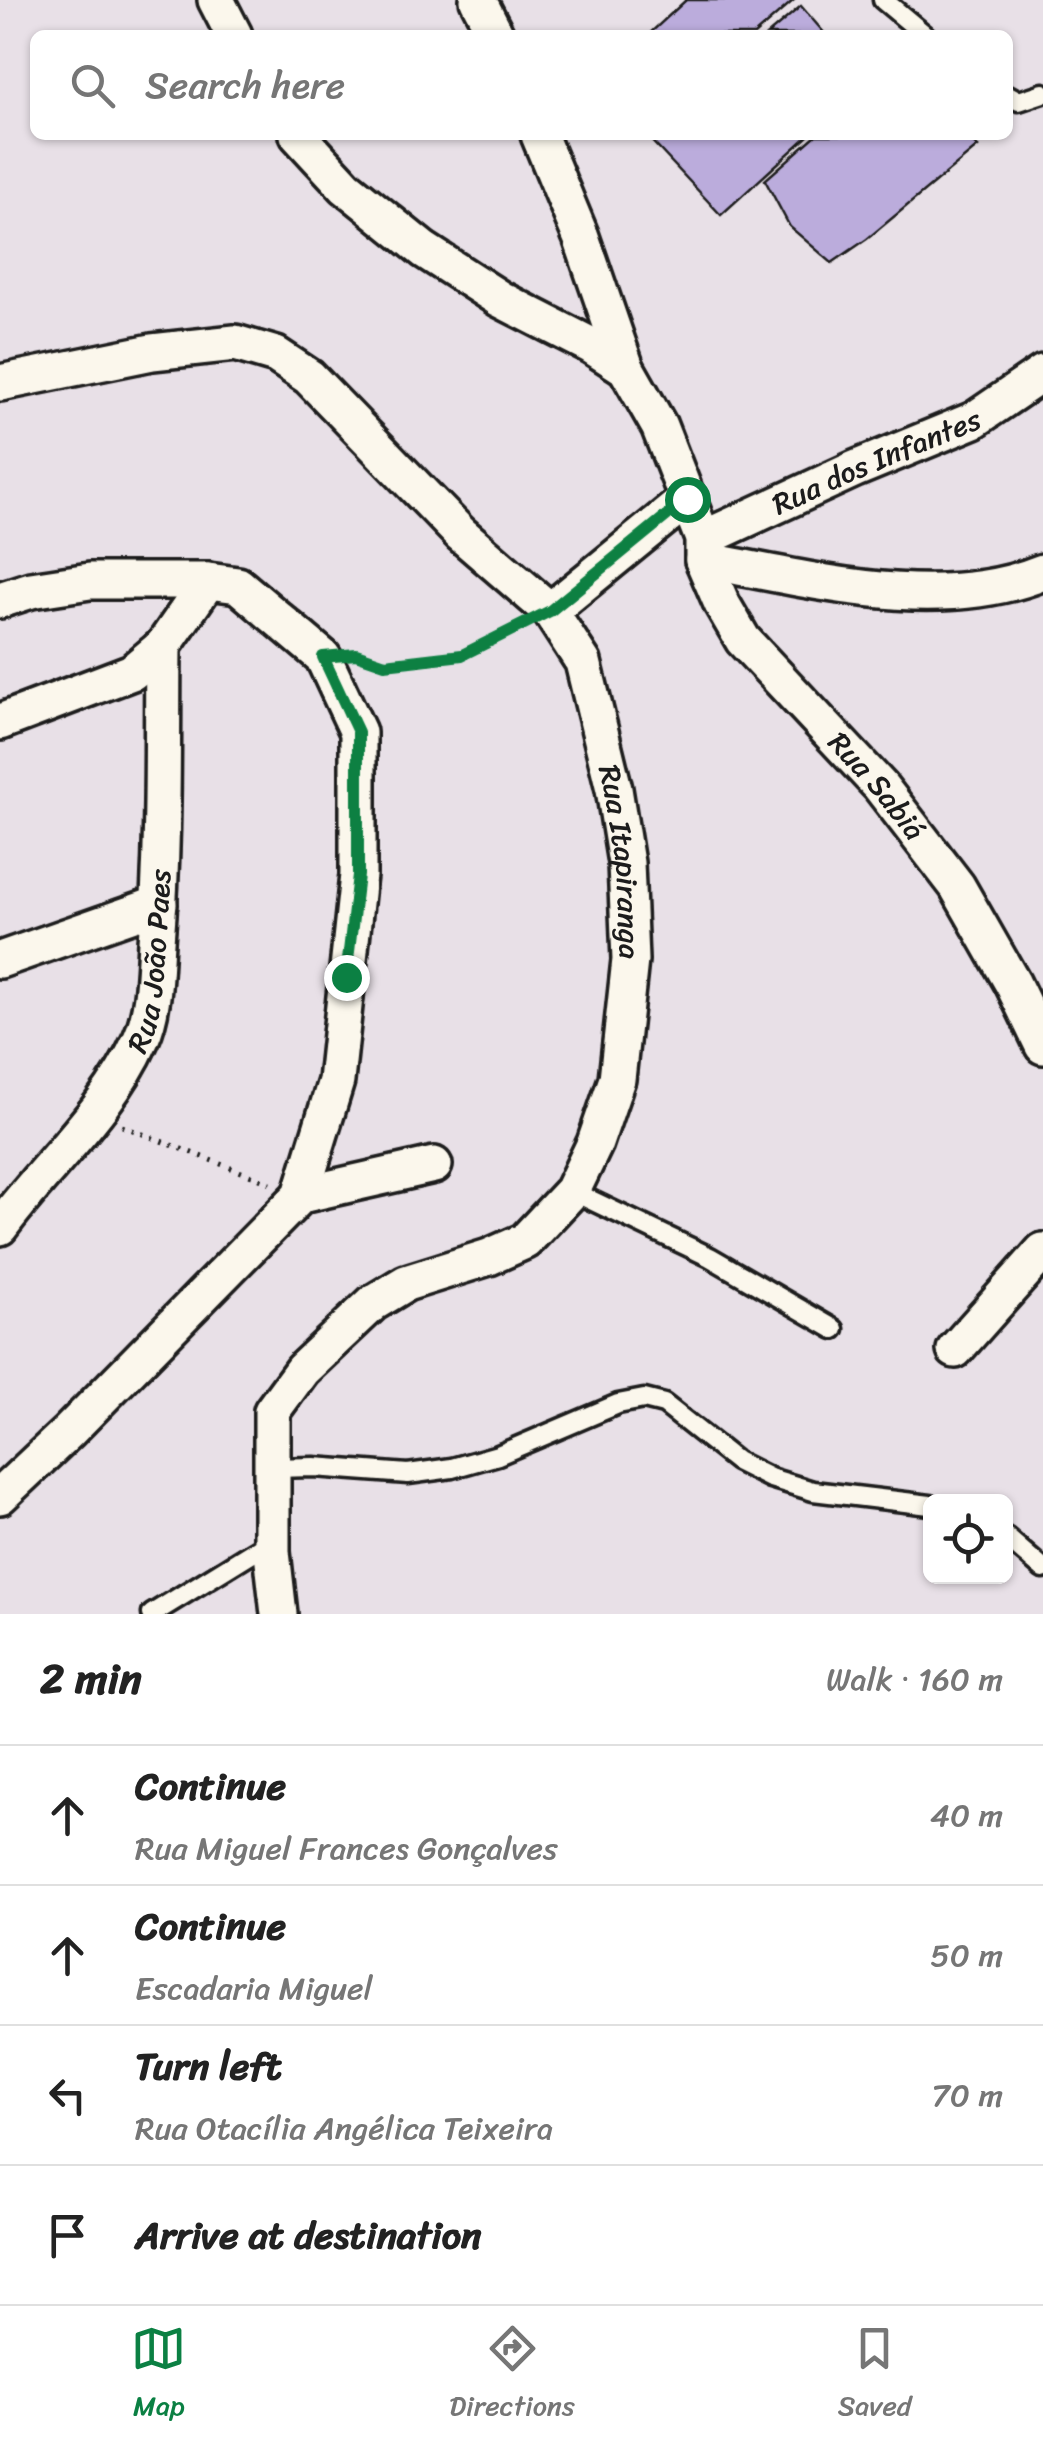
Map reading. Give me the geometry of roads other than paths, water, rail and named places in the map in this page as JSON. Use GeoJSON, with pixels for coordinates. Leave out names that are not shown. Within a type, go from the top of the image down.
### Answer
{"type":"FeatureCollection","features":[{"type":"Feature","properties":{"kind":"street"},"geometry":{"type":"LineString","coordinates":[[216,0],[231,30]]}},
{"type":"Feature","properties":{"kind":"street"},"geometry":{"type":"LineString","coordinates":[[478,0],[493,30]]}},
{"type":"Feature","properties":{"kind":"street"},"geometry":{"type":"LineString","coordinates":[[303,140],[346,186],[424,250],[500,299],[626,368]]}},
{"type":"Feature","properties":{"kind":"street","name":"Rua Sabiá"},"geometry":{"type":"LineString","coordinates":[[541,140],[581,236],[626,368],[659,426],[722,604],[743,640],[880,786],[956,886],[1013,984],[1043,1046]]}},
{"type":"Feature","properties":{"kind":"street","name":"Rua Itapiranga"},"geometry":{"type":"LineString","coordinates":[[0,383],[192,346],[235,343],[276,355],[310,376],[461,534],[550,611],[583,662],[614,789],[627,882],[630,960],[617,1079],[595,1143],[572,1191],[525,1240],[489,1257],[406,1283],[373,1303],[302,1370],[272,1411],[272,1540],[279,1614]]}},
{"type":"Feature","properties":{"kind":"street","name":"Rua dos Infantes"},"geometry":{"type":"LineString","coordinates":[[703,549],[856,469],[974,420],[1043,373]]}},
{"type":"Feature","properties":{"kind":"street"},"geometry":{"type":"LineString","coordinates":[[550,611],[687,499]]}},
{"type":"Feature","properties":{"kind":"street"},"geometry":{"type":"LineString","coordinates":[[703,549],[860,588],[929,592],[1026,579],[1043,572]]}},
{"type":"Feature","properties":{"kind":"street"},"geometry":{"type":"LineString","coordinates":[[0,600],[31,590],[90,580],[238,586],[323,657],[358,732],[358,875],[336,1081],[301,1195],[0,1496]]}},
{"type":"Feature","properties":{"kind":"street"},"geometry":{"type":"LineString","coordinates":[[0,722],[132,672],[163,646],[208,582]]}},
{"type":"Feature","properties":{"kind":"street","name":"Rua João Paes"},"geometry":{"type":"LineString","coordinates":[[0,1227],[121,1077],[143,1036],[152,996],[159,904],[163,646]]}},
{"type":"Feature","properties":{"kind":"street"},"geometry":{"type":"LineString","coordinates":[[0,960],[159,904]]}},
{"type":"Feature","properties":{"kind":"street"},"geometry":{"type":"LineString","coordinates":[[301,1195],[434,1165]]}},
{"type":"Feature","properties":{"kind":"street"},"geometry":{"type":"LineString","coordinates":[[955,1350],[1043,1251]]}},
{"type":"Feature","properties":{"kind":"lane"},"geometry":{"type":"LineString","coordinates":[[883,0],[919,30]]}},
{"type":"Feature","properties":{"kind":"lane"},"geometry":{"type":"LineString","coordinates":[[1013,98],[1019,101],[1043,93]]}},
{"type":"Feature","properties":{"kind":"lane"},"geometry":{"type":"LineString","coordinates":[[572,1191],[710,1257],[834,1329]]}},
{"type":"Feature","properties":{"kind":"lane"},"geometry":{"type":"LineString","coordinates":[[272,1468],[408,1474],[452,1468],[498,1455],[618,1404],[644,1398],[664,1404],[736,1460],[770,1478],[813,1490],[923,1504]]}},
{"type":"Feature","properties":{"kind":"lane"},"geometry":{"type":"LineString","coordinates":[[155,1613],[272,1540]]}},
{"type":"Feature","properties":{"kind":"lane"},"geometry":{"type":"LineString","coordinates":[[1013,1543],[1043,1569]]}}]}
